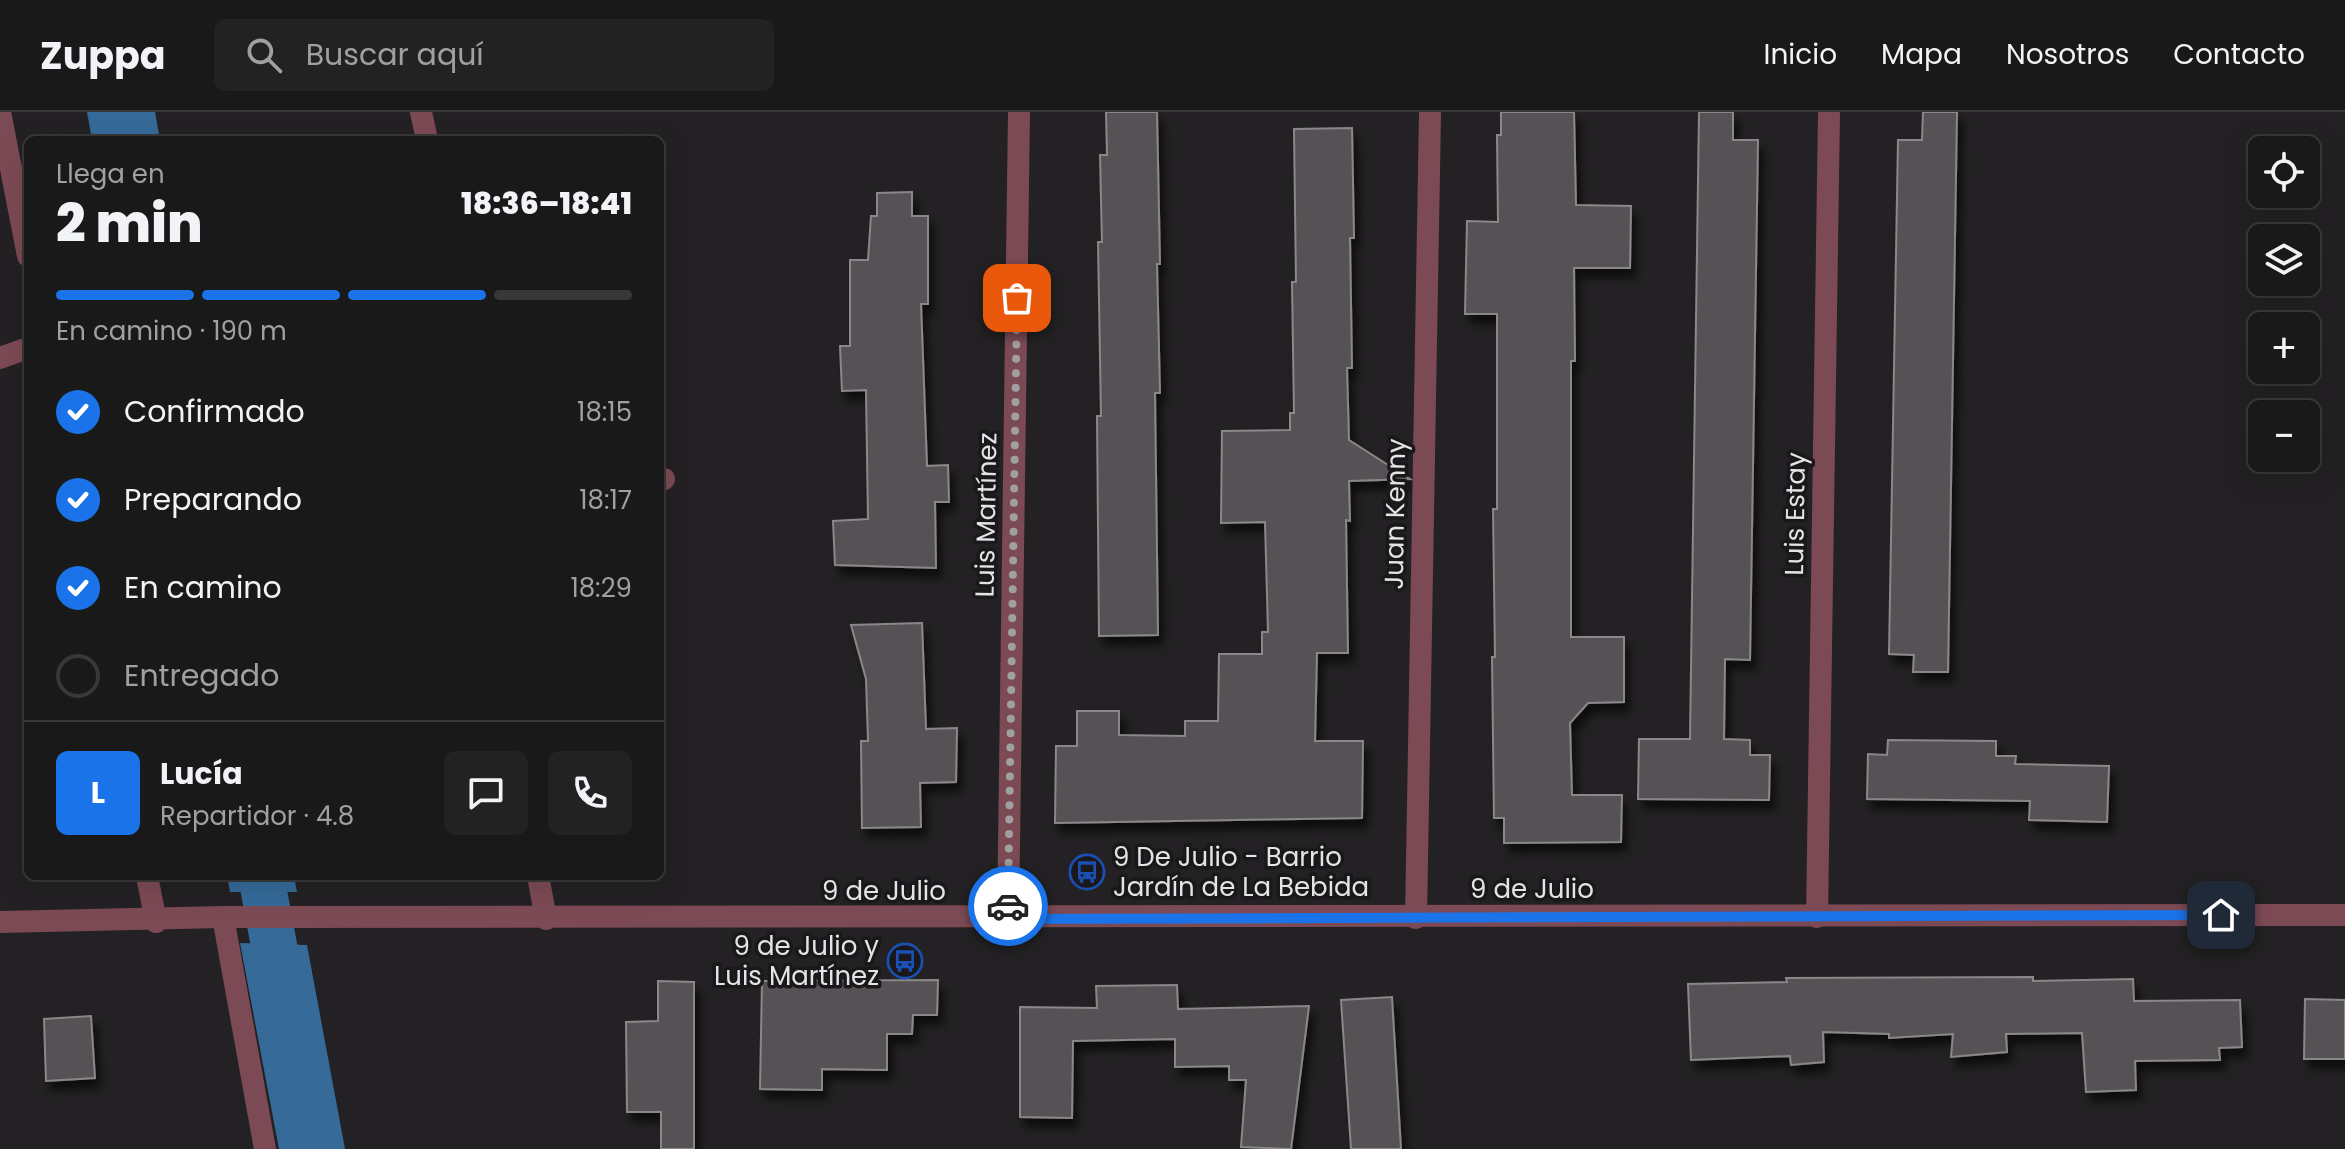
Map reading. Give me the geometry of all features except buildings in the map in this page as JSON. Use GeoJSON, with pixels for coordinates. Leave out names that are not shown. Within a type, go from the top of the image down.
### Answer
{"type":"FeatureCollection","features":[{"type":"Feature","properties":{"kind":"street"},"geometry":{"type":"LineString","coordinates":[[0,112],[24,235]]}},
{"type":"Feature","properties":{"kind":"street"},"geometry":{"type":"LineString","coordinates":[[421,112],[426,136]]}},
{"type":"Feature","properties":{"kind":"street","name":"Luis Martínez"},"geometry":{"type":"LineString","coordinates":[[1008,919],[1019,112]]}},
{"type":"Feature","properties":{"kind":"street","name":"Juan Kenny"},"geometry":{"type":"LineString","coordinates":[[1416,918],[1430,112]]}},
{"type":"Feature","properties":{"kind":"street","name":"Luis Estay"},"geometry":{"type":"LineString","coordinates":[[1817,917],[1829,112]]}},
{"type":"Feature","properties":{"kind":"street"},"geometry":{"type":"LineString","coordinates":[[0,358],[24,349]]}},
{"type":"Feature","properties":{"kind":"street"},"geometry":{"type":"LineString","coordinates":[[148,880],[156,922]]}},
{"type":"Feature","properties":{"kind":"street"},"geometry":{"type":"LineString","coordinates":[[539,880],[546,919]]}},
{"type":"Feature","properties":{"kind":"street","name":"9 de Julio"},"geometry":{"type":"LineString","coordinates":[[0,922],[156,922],[229,918],[2345,915]]}},
{"type":"Feature","properties":{"kind":"street"},"geometry":{"type":"LineString","coordinates":[[229,918],[265,1149]]}},
{"type":"Feature","properties":{"kind":"water"},"geometry":{"type":"Polygon","coordinates":[[[87,112],[155,112],[159,136],[91,136],[87,112]]]}},
{"type":"Feature","properties":{"kind":"water"},"geometry":{"type":"Polygon","coordinates":[[[228,880],[295,880],[297,892],[230,892],[228,880]]]}},
{"type":"Feature","properties":{"kind":"water"},"geometry":{"type":"Polygon","coordinates":[[[240,943],[307,945],[345,1149],[279,1149],[240,943]]]}},
{"type":"Feature","properties":{"kind":"waterway"},"geometry":{"type":"LineString","coordinates":[[262,880],[285,1004]]}},
{"type":"Feature","properties":{"kind":"way so far"},"geometry":{"type":"LineString","coordinates":[[1008,906],[1017,298]]}},
{"type":"Feature","properties":{"kind":"place","name":"9 De Julio - Barrio Jardín de La Bebida"},"geometry":{"type":"Point","coordinates":[1087,872]}},
{"type":"Feature","properties":{"kind":"place","name":"9 de Julio y Luis Martínez"},"geometry":{"type":"Point","coordinates":[905,961]}},
{"type":"Feature","properties":{"kind":"route"},"geometry":{"type":"LineString","coordinates":[[1008,906],[1008,919],[2221,915]]}}]}
